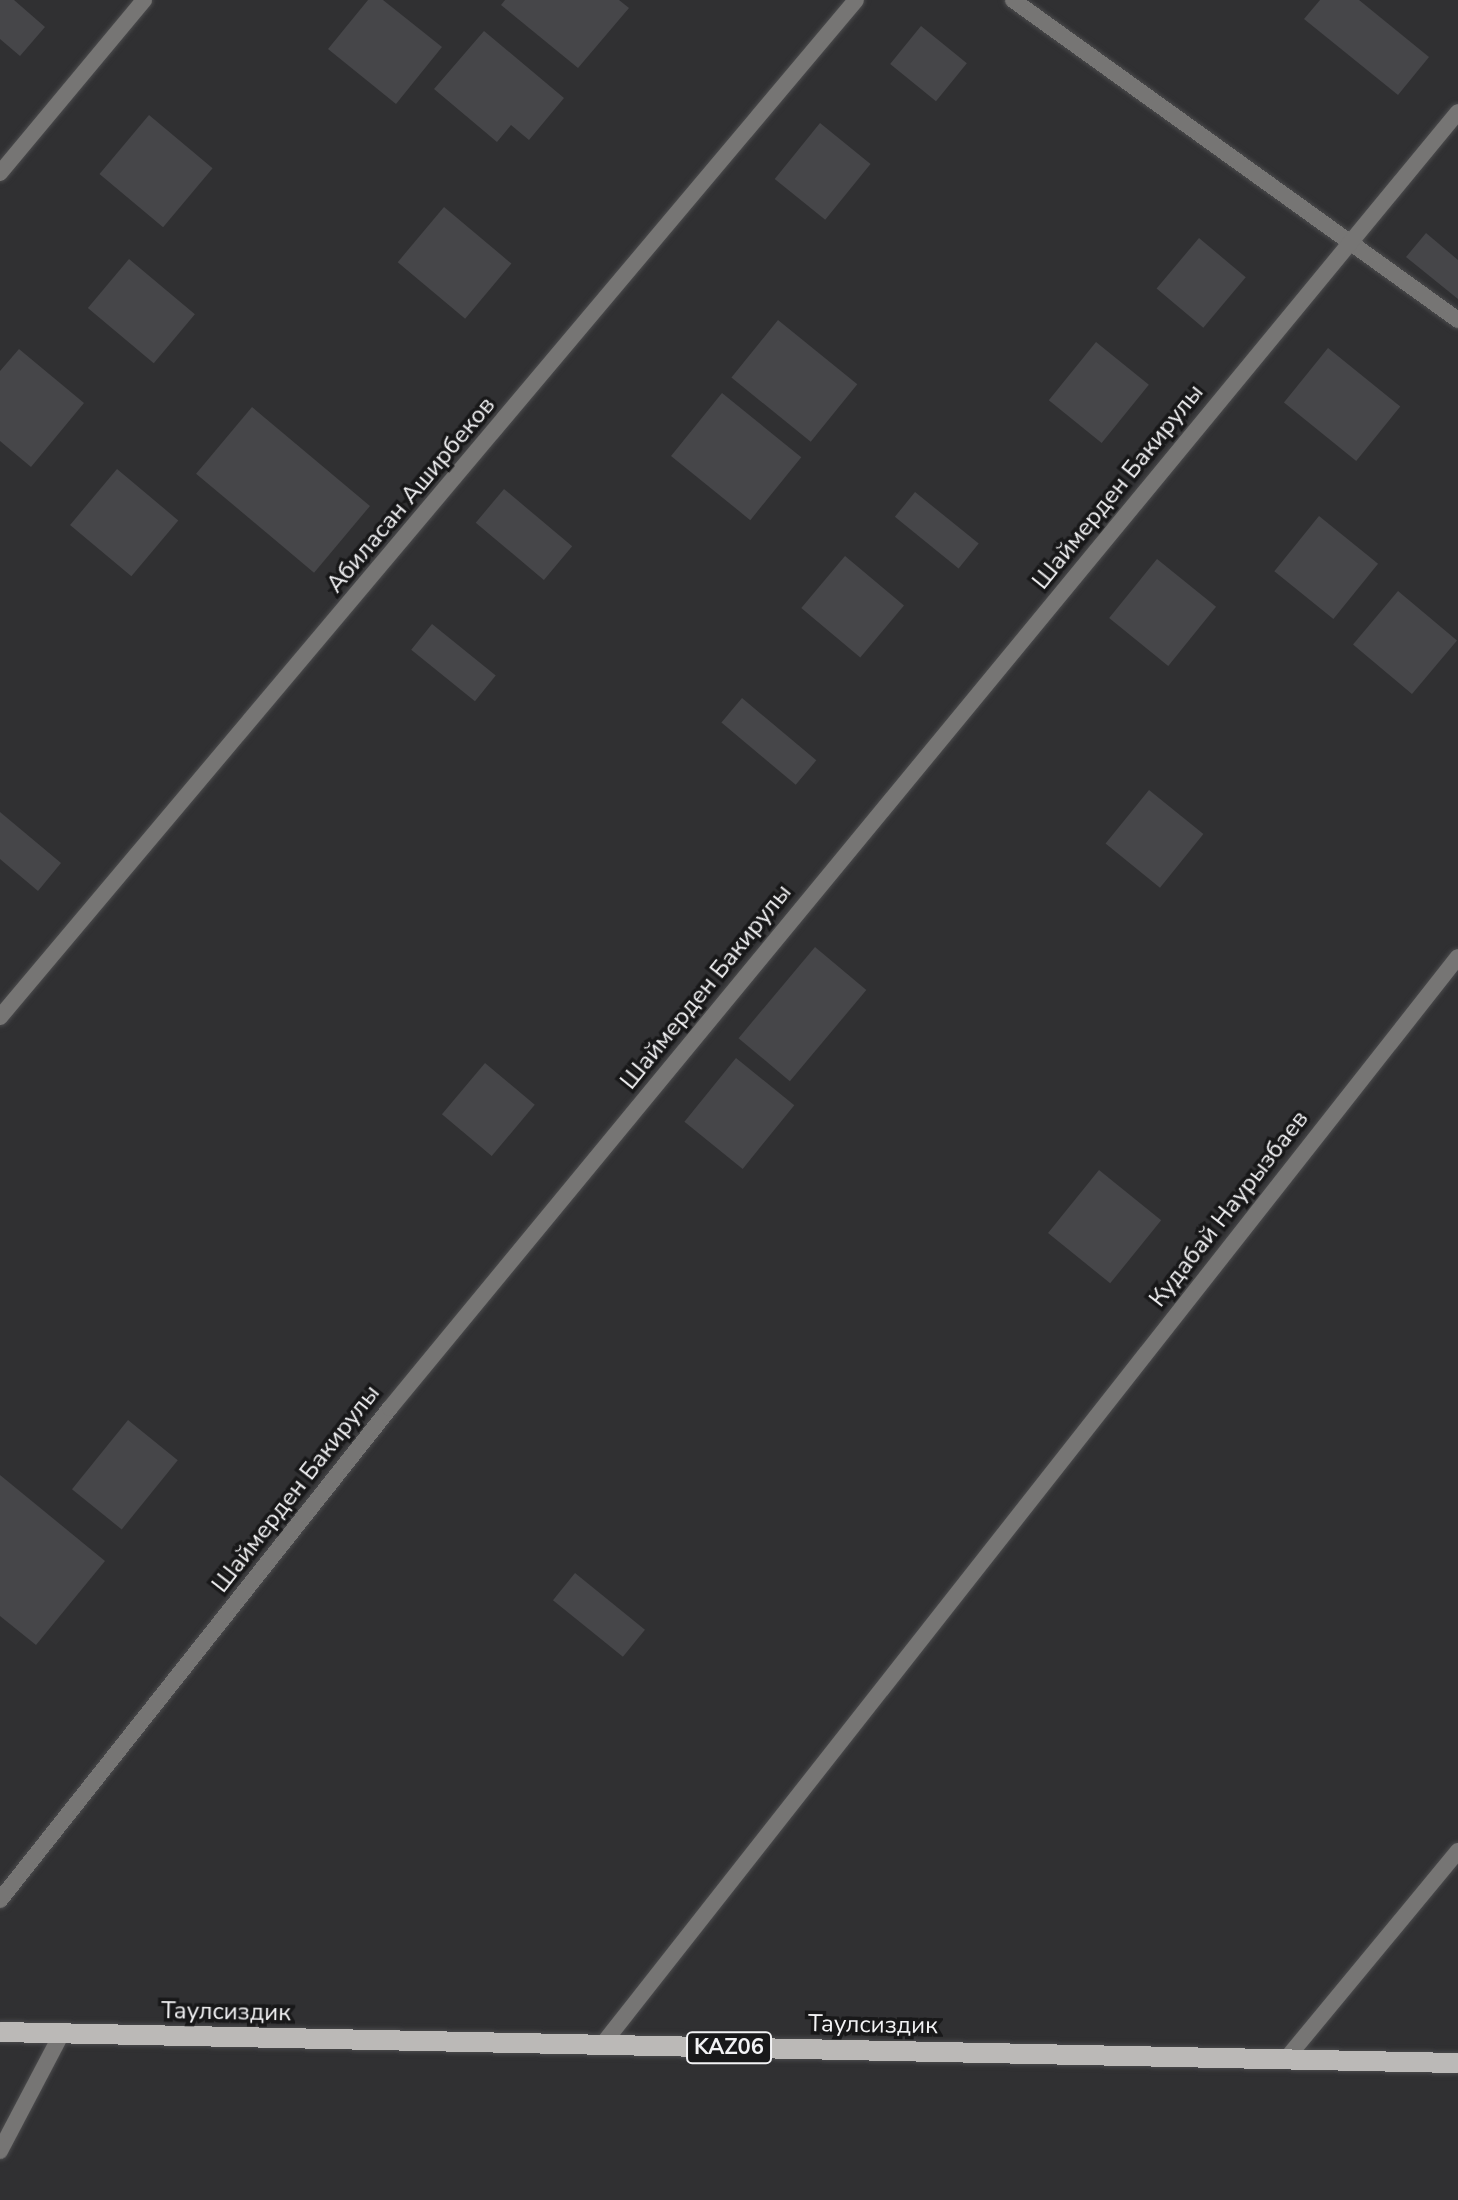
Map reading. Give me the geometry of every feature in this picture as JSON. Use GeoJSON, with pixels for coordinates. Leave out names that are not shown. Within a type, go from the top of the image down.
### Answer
{"type":"FeatureCollection","features":[{"type":"Feature","properties":{"kind":"main road","name":"Таулсиздик"},"geometry":{"type":"LineString","coordinates":[[0,2032],[1458,2063]]}},
{"type":"Feature","properties":{"kind":"street"},"geometry":{"type":"LineString","coordinates":[[0,173],[144,0]]}},
{"type":"Feature","properties":{"kind":"street","name":"Абиласан Аширбеков"},"geometry":{"type":"LineString","coordinates":[[0,1017],[856,0]]}},
{"type":"Feature","properties":{"kind":"street"},"geometry":{"type":"LineString","coordinates":[[1013,0],[1458,320]]}},
{"type":"Feature","properties":{"kind":"street","name":"Шаймерден Бакирулы"},"geometry":{"type":"LineString","coordinates":[[0,1900],[390,1408],[1458,112]]}},
{"type":"Feature","properties":{"kind":"street","name":"Кудабай Наурызбаев"},"geometry":{"type":"LineString","coordinates":[[602,2045],[1458,957]]}},
{"type":"Feature","properties":{"kind":"street"},"geometry":{"type":"LineString","coordinates":[[1286,2059],[1458,1851]]}},
{"type":"Feature","properties":{"kind":"street"},"geometry":{"type":"LineString","coordinates":[[0,2151],[61,2035]]}},
{"type":"Feature","properties":{"kind":"building"},"geometry":{"type":"Polygon","coordinates":[[[0,0],[14,0],[45,27],[20,56],[0,39],[0,0]]]}},
{"type":"Feature","properties":{"kind":"building"},"geometry":{"type":"Polygon","coordinates":[[[368,0],[383,0],[442,47],[396,104],[328,49],[368,0]]]}},
{"type":"Feature","properties":{"kind":"building"},"geometry":{"type":"Polygon","coordinates":[[[505,0],[619,0],[629,8],[578,68],[501,5],[505,0]]]}},
{"type":"Feature","properties":{"kind":"building"},"geometry":{"type":"Polygon","coordinates":[[[1320,0],[1359,0],[1429,57],[1398,95],[1304,19],[1320,0]]]}},
{"type":"Feature","properties":{"kind":"building"},"geometry":{"type":"Polygon","coordinates":[[[921,26],[967,63],[936,101],[890,64],[921,26]]]}},
{"type":"Feature","properties":{"kind":"building"},"geometry":{"type":"Polygon","coordinates":[[[484,31],[564,98],[529,140],[511,125],[497,142],[434,89],[484,31]]]}},
{"type":"Feature","properties":{"kind":"building"},"geometry":{"type":"Polygon","coordinates":[[[149,115],[213,168],[163,227],[100,174],[149,115]]]}},
{"type":"Feature","properties":{"kind":"building"},"geometry":{"type":"Polygon","coordinates":[[[820,123],[871,164],[825,220],[775,179],[820,123]]]}},
{"type":"Feature","properties":{"kind":"building"},"geometry":{"type":"Polygon","coordinates":[[[444,207],[511,264],[465,319],[398,262],[444,207]]]}},
{"type":"Feature","properties":{"kind":"building"},"geometry":{"type":"Polygon","coordinates":[[[1426,233],[1458,260],[1458,299],[1406,257],[1426,233]]]}},
{"type":"Feature","properties":{"kind":"building"},"geometry":{"type":"Polygon","coordinates":[[[1199,238],[1246,277],[1203,328],[1157,289],[1199,238]]]}},
{"type":"Feature","properties":{"kind":"building"},"geometry":{"type":"Polygon","coordinates":[[[129,259],[195,314],[154,363],[88,308],[129,259]]]}},
{"type":"Feature","properties":{"kind":"building"},"geometry":{"type":"Polygon","coordinates":[[[778,320],[857,384],[811,442],[731,378],[778,320]]]}},
{"type":"Feature","properties":{"kind":"building"},"geometry":{"type":"Polygon","coordinates":[[[1096,342],[1149,385],[1102,443],[1049,400],[1096,342]]]}},
{"type":"Feature","properties":{"kind":"building"},"geometry":{"type":"Polygon","coordinates":[[[1328,348],[1400,407],[1356,461],[1284,402],[1328,348]]]}},
{"type":"Feature","properties":{"kind":"building"},"geometry":{"type":"Polygon","coordinates":[[[19,349],[84,403],[31,467],[0,441],[0,371],[19,349]]]}},
{"type":"Feature","properties":{"kind":"building"},"geometry":{"type":"Polygon","coordinates":[[[722,393],[801,457],[750,520],[671,456],[722,393]]]}},
{"type":"Feature","properties":{"kind":"building"},"geometry":{"type":"Polygon","coordinates":[[[252,407],[370,506],[314,573],[196,474],[252,407]]]}},
{"type":"Feature","properties":{"kind":"building"},"geometry":{"type":"Polygon","coordinates":[[[117,469],[178,520],[131,576],[70,525],[117,469]]]}},
{"type":"Feature","properties":{"kind":"building"},"geometry":{"type":"Polygon","coordinates":[[[504,489],[572,546],[544,580],[476,523],[504,489]]]}},
{"type":"Feature","properties":{"kind":"building"},"geometry":{"type":"Polygon","coordinates":[[[915,492],[979,544],[959,568],[895,517],[915,492]]]}},
{"type":"Feature","properties":{"kind":"building"},"geometry":{"type":"Polygon","coordinates":[[[1319,516],[1378,564],[1333,619],[1274,571],[1319,516]]]}},
{"type":"Feature","properties":{"kind":"building"},"geometry":{"type":"Polygon","coordinates":[[[845,556],[904,605],[860,658],[801,608],[845,556]]]}},
{"type":"Feature","properties":{"kind":"building"},"geometry":{"type":"Polygon","coordinates":[[[1157,559],[1216,607],[1168,666],[1109,618],[1157,559]]]}},
{"type":"Feature","properties":{"kind":"building"},"geometry":{"type":"Polygon","coordinates":[[[1398,591],[1457,640],[1412,694],[1353,645],[1398,591]]]}},
{"type":"Feature","properties":{"kind":"building"},"geometry":{"type":"Polygon","coordinates":[[[432,624],[496,676],[475,701],[411,650],[432,624]]]}},
{"type":"Feature","properties":{"kind":"building"},"geometry":{"type":"Polygon","coordinates":[[[742,698],[816,760],[796,785],[721,723],[742,698]]]}},
{"type":"Feature","properties":{"kind":"building"},"geometry":{"type":"Polygon","coordinates":[[[1149,790],[1203,834],[1160,888],[1106,844],[1149,790]]]}},
{"type":"Feature","properties":{"kind":"building"},"geometry":{"type":"Polygon","coordinates":[[[0,812],[61,863],[38,891],[0,859],[0,812]]]}},
{"type":"Feature","properties":{"kind":"building"},"geometry":{"type":"Polygon","coordinates":[[[815,947],[866,990],[790,1081],[739,1038],[815,947]]]}},
{"type":"Feature","properties":{"kind":"building"},"geometry":{"type":"Polygon","coordinates":[[[736,1058],[794,1105],[743,1169],[684,1122],[736,1058]]]}},
{"type":"Feature","properties":{"kind":"building"},"geometry":{"type":"Polygon","coordinates":[[[485,1063],[535,1105],[492,1156],[442,1114],[485,1063]]]}},
{"type":"Feature","properties":{"kind":"building"},"geometry":{"type":"Polygon","coordinates":[[[1099,1170],[1161,1220],[1110,1283],[1048,1233],[1099,1170]]]}},
{"type":"Feature","properties":{"kind":"building"},"geometry":{"type":"Polygon","coordinates":[[[128,1420],[178,1460],[122,1529],[72,1489],[128,1420]]]}},
{"type":"Feature","properties":{"kind":"building"},"geometry":{"type":"Polygon","coordinates":[[[0,1475],[105,1561],[36,1645],[0,1616],[0,1475]]]}},
{"type":"Feature","properties":{"kind":"building"},"geometry":{"type":"Polygon","coordinates":[[[575,1573],[645,1630],[623,1657],[553,1600],[575,1573]]]}}]}
